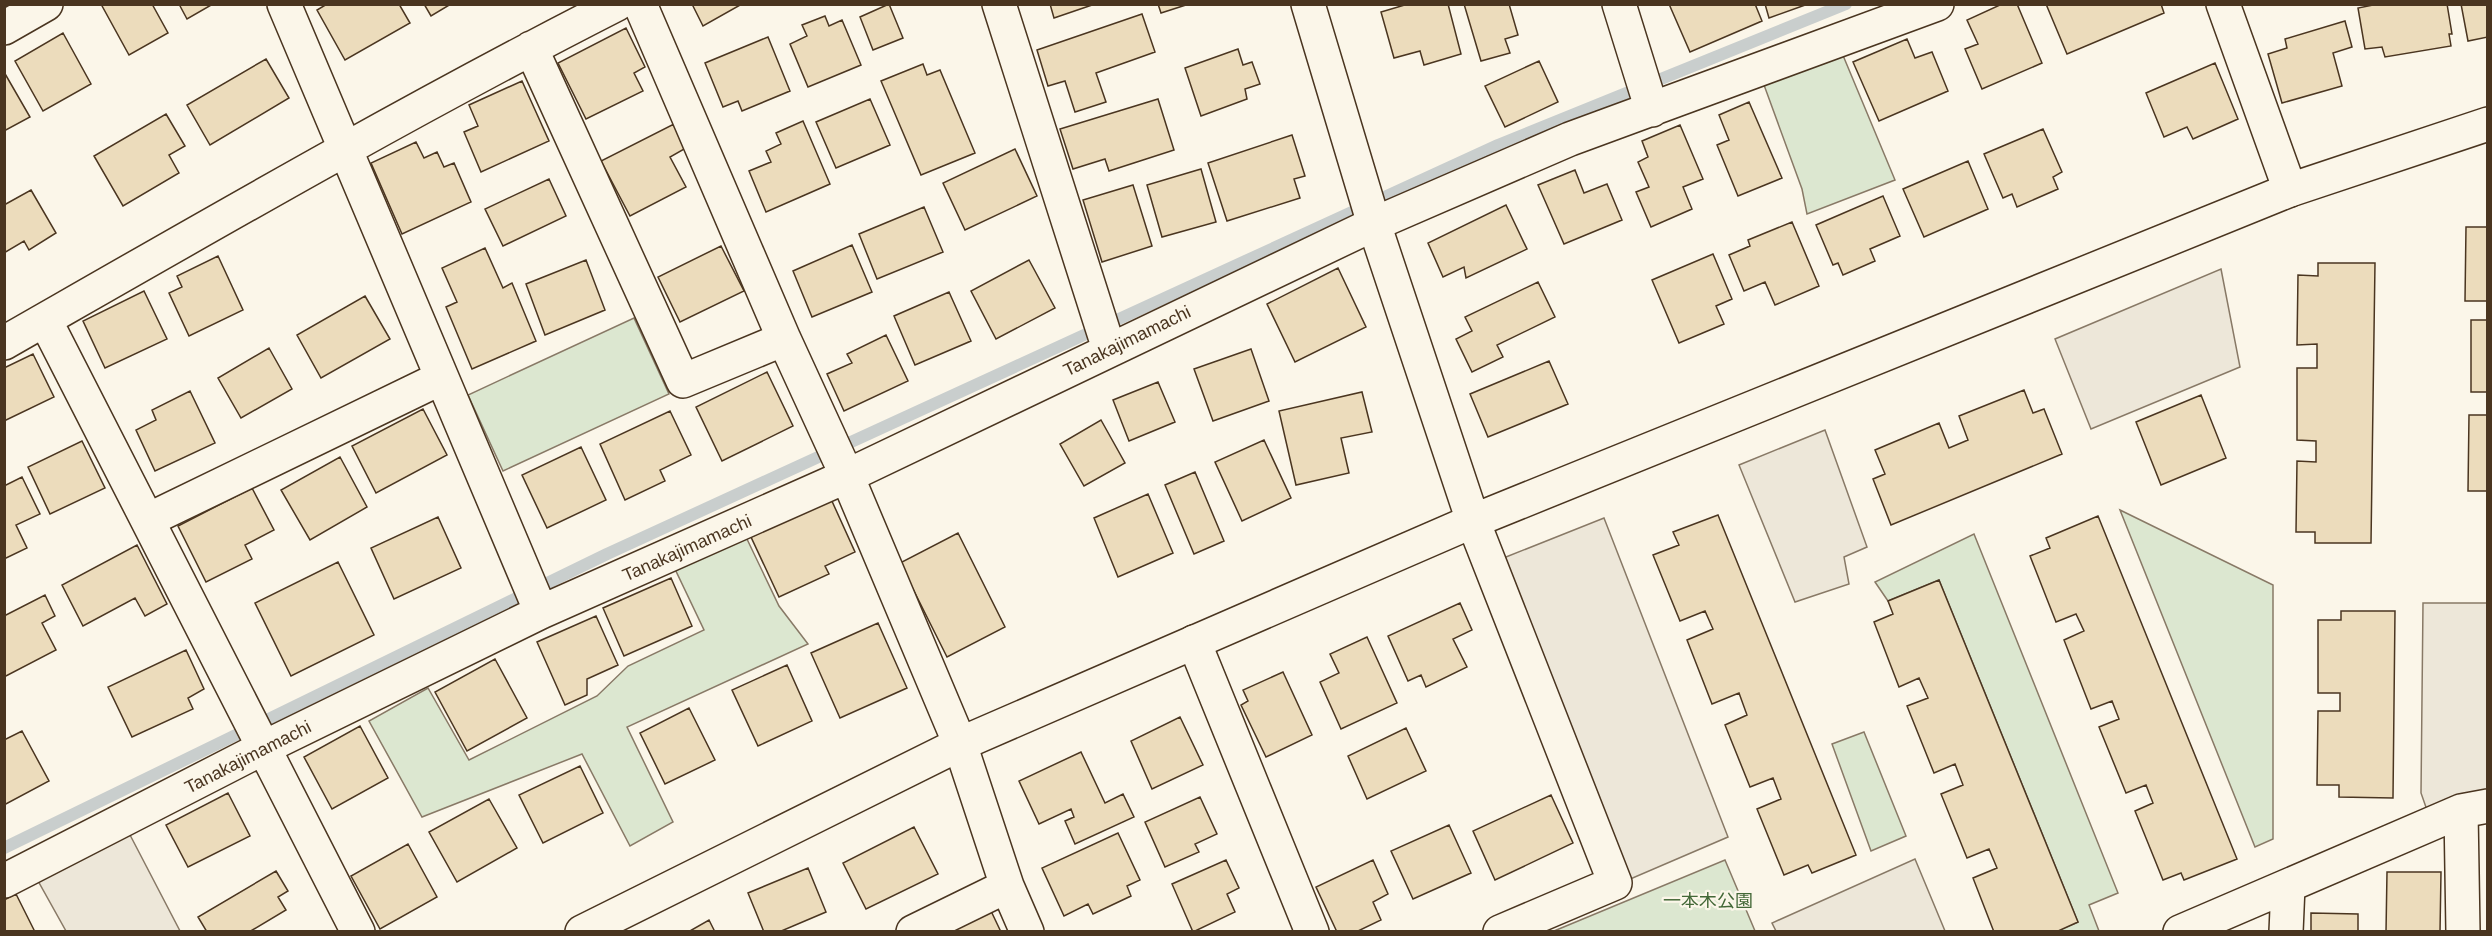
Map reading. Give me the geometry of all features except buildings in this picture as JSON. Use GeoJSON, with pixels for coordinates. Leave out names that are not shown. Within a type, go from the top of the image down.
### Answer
{"type":"FeatureCollection","features":[{"type":"Feature","properties":{"kind":"street"},"geometry":{"type":"LineString","coordinates":[[4,28],[46,4]]}},
{"type":"Feature","properties":{"kind":"street"},"geometry":{"type":"LineString","coordinates":[[284,4],[541,612]]}},
{"type":"Feature","properties":{"kind":"street"},"geometry":{"type":"LineString","coordinates":[[4,343],[344,150],[617,4]]}},
{"type":"Feature","properties":{"kind":"street"},"geometry":{"type":"LineString","coordinates":[[640,4],[784,339],[848,476],[960,744],[1007,886],[1027,932]]}},
{"type":"Feature","properties":{"kind":"street"},"geometry":{"type":"LineString","coordinates":[[999,4],[1109,349]]}},
{"type":"Feature","properties":{"kind":"street"},"geometry":{"type":"LineString","coordinates":[[1308,4],[1374,224],[1473,521],[1616,883],[1500,932]]}},
{"type":"Feature","properties":{"kind":"street"},"geometry":{"type":"LineString","coordinates":[[1619,4],[1652,110]]}},
{"type":"Feature","properties":{"kind":"street","name":"Tanakajimamachi"},"geometry":{"type":"LineString","coordinates":[[4,881],[265,747],[541,612],[848,476],[1374,224],[1570,139],[1936,4]]}},
{"type":"Feature","properties":{"kind":"street"},"geometry":{"type":"LineString","coordinates":[[2223,4],[2290,190]]}},
{"type":"Feature","properties":{"kind":"street"},"geometry":{"type":"LineString","coordinates":[[531,48],[682,381],[784,339]]}},
{"type":"Feature","properties":{"kind":"street"},"geometry":{"type":"LineString","coordinates":[[582,932],[960,744],[1473,521],[2290,190],[2487,124]]}},
{"type":"Feature","properties":{"kind":"street"},"geometry":{"type":"LineString","coordinates":[[45,320],[247,711],[358,932]]}},
{"type":"Feature","properties":{"kind":"street"},"geometry":{"type":"LineString","coordinates":[[148,520],[441,378]]}},
{"type":"Feature","properties":{"kind":"street"},"geometry":{"type":"LineString","coordinates":[[1194,642],[1312,932]]}},
{"type":"Feature","properties":{"kind":"street"},"geometry":{"type":"LineString","coordinates":[[2180,932],[2474,808],[2463,932]]}},
{"type":"Feature","properties":{"kind":"street"},"geometry":{"type":"LineString","coordinates":[[913,932],[1007,886]]}},
{"type":"Feature","properties":{"kind":"street"},"geometry":{"type":"LineString","coordinates":[[2286,932],[2288,886]]}},
{"type":"Feature","properties":{"kind":"green space"},"geometry":{"type":"Polygon","coordinates":[[[1842,53],[1895,180],[1807,214],[1802,189],[1764,85],[1842,53]]]}},
{"type":"Feature","properties":{"kind":"green space"},"geometry":{"type":"Polygon","coordinates":[[[634,318],[669,394],[503,471],[468,395],[634,318]]]}},
{"type":"Feature","properties":{"kind":"green space"},"geometry":{"type":"Polygon","coordinates":[[[2120,510],[2273,585],[2273,839],[2255,847],[2120,510]]]}},
{"type":"Feature","properties":{"kind":"green space"},"geometry":{"type":"Polygon","coordinates":[[[1974,534],[2118,893],[2089,905],[2099,931],[2056,931],[2078,922],[1939,580],[1888,601],[1875,582],[1974,534]]]}},
{"type":"Feature","properties":{"kind":"green space"},"geometry":{"type":"Polygon","coordinates":[[[746,537],[779,606],[808,644],[627,727],[673,822],[630,846],[582,754],[422,817],[369,721],[428,688],[469,760],[597,696],[628,666],[704,630],[675,569],[746,537]]]}},
{"type":"Feature","properties":{"kind":"green space"},"geometry":{"type":"Polygon","coordinates":[[[1864,732],[1906,836],[1871,851],[1832,744],[1864,732]]]}},
{"type":"Feature","properties":{"kind":"green space","name":"一本木公園"},"geometry":{"type":"Polygon","coordinates":[[[1725,860],[1755,931],[1554,931],[1725,860]]]}},
{"type":"Feature","properties":{"kind":"shaded area"},"geometry":{"type":"Polygon","coordinates":[[[2221,269],[2240,367],[2091,429],[2055,339],[2221,269]]]}},
{"type":"Feature","properties":{"kind":"shaded area"},"geometry":{"type":"Polygon","coordinates":[[[1825,430],[1867,547],[1844,557],[1849,584],[1795,602],[1739,465],[1825,430]]]}},
{"type":"Feature","properties":{"kind":"shaded area"},"geometry":{"type":"Polygon","coordinates":[[[1604,518],[1728,837],[1628,880],[1501,559],[1604,518]]]}},
{"type":"Feature","properties":{"kind":"shaded area"},"geometry":{"type":"Polygon","coordinates":[[[2423,603],[2487,603],[2487,793],[2428,813],[2421,793],[2423,603]]]}},
{"type":"Feature","properties":{"kind":"shaded area"},"geometry":{"type":"Polygon","coordinates":[[[129,833],[180,931],[66,931],[37,879],[129,833]]]}},
{"type":"Feature","properties":{"kind":"shaded area"},"geometry":{"type":"Polygon","coordinates":[[[1915,859],[1945,931],[1776,931],[1772,923],[1915,859]]]}},
{"type":"Feature","properties":{"kind":"waterway"},"geometry":{"type":"LineString","coordinates":[[4,848],[607,554],[1498,145],[1846,4]]}}]}
